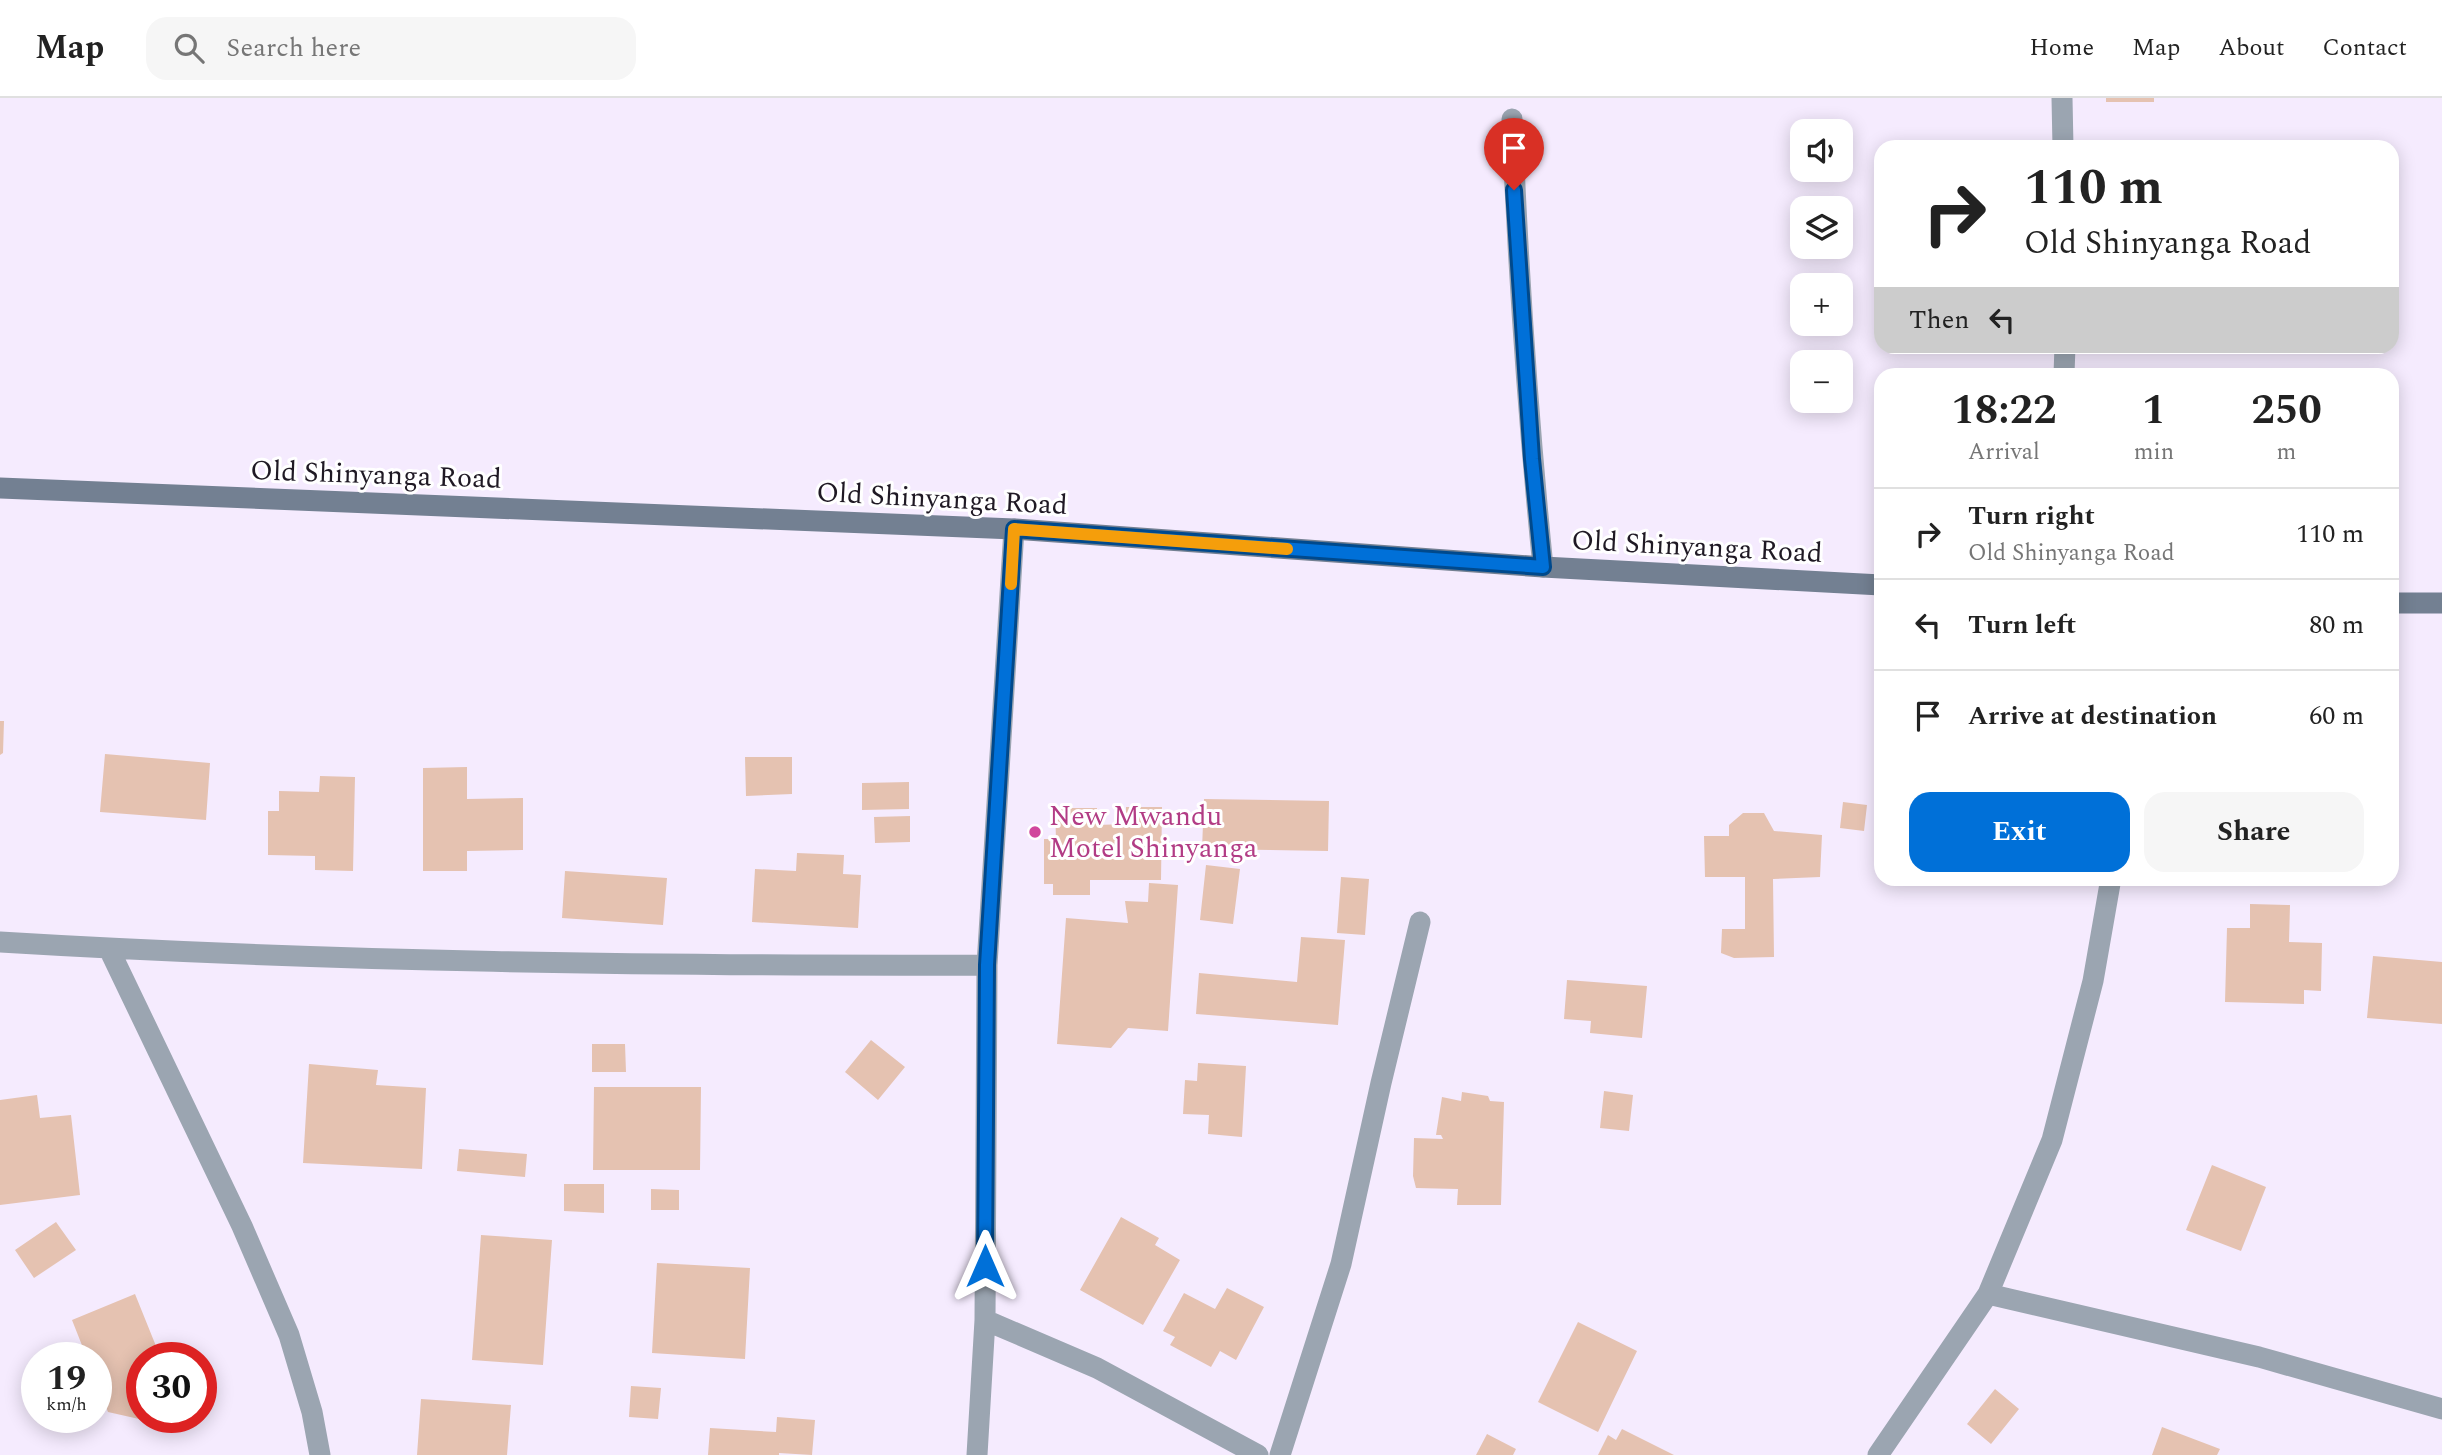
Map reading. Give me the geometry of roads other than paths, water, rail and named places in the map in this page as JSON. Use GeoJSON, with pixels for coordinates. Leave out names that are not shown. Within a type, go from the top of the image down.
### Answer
{"type":"FeatureCollection","features":[{"type":"Feature","properties":{"kind":"main road","name":"Old Shinyanga Road"},"geometry":{"type":"LineString","coordinates":[[0,488],[1014,529],[1543,567],[1874,585]]}},
{"type":"Feature","properties":{"kind":"main road"},"geometry":{"type":"LineString","coordinates":[[2399,603],[2442,603]]}},
{"type":"Feature","properties":{"kind":"street"},"geometry":{"type":"LineString","coordinates":[[2062,98],[2063,140]]}},
{"type":"Feature","properties":{"kind":"street"},"geometry":{"type":"LineString","coordinates":[[1512,119],[1517,261],[1543,567]]}},
{"type":"Feature","properties":{"kind":"street"},"geometry":{"type":"LineString","coordinates":[[977,1455],[985,1320],[987,965],[1014,529]]}},
{"type":"Feature","properties":{"kind":"street"},"geometry":{"type":"LineString","coordinates":[[1878,1455],[1988,1294],[2052,1140],[2093,981],[2110,886]]}},
{"type":"Feature","properties":{"kind":"street"},"geometry":{"type":"LineString","coordinates":[[1280,1455],[1341,1264],[1420,922]]}},
{"type":"Feature","properties":{"kind":"street"},"geometry":{"type":"LineString","coordinates":[[0,942],[109,949],[530,964],[987,965]]}},
{"type":"Feature","properties":{"kind":"street"},"geometry":{"type":"LineString","coordinates":[[109,949],[242,1226],[289,1335],[312,1412],[320,1455]]}},
{"type":"Feature","properties":{"kind":"street"},"geometry":{"type":"LineString","coordinates":[[1988,1294],[2259,1357],[2442,1409]]}},
{"type":"Feature","properties":{"kind":"street"},"geometry":{"type":"LineString","coordinates":[[985,1320],[1097,1368],[1258,1455]]}},
{"type":"Feature","properties":{"kind":"place","name":"New Mwandu Motel Shinyanga"},"geometry":{"type":"Point","coordinates":[1035,832]}}]}
